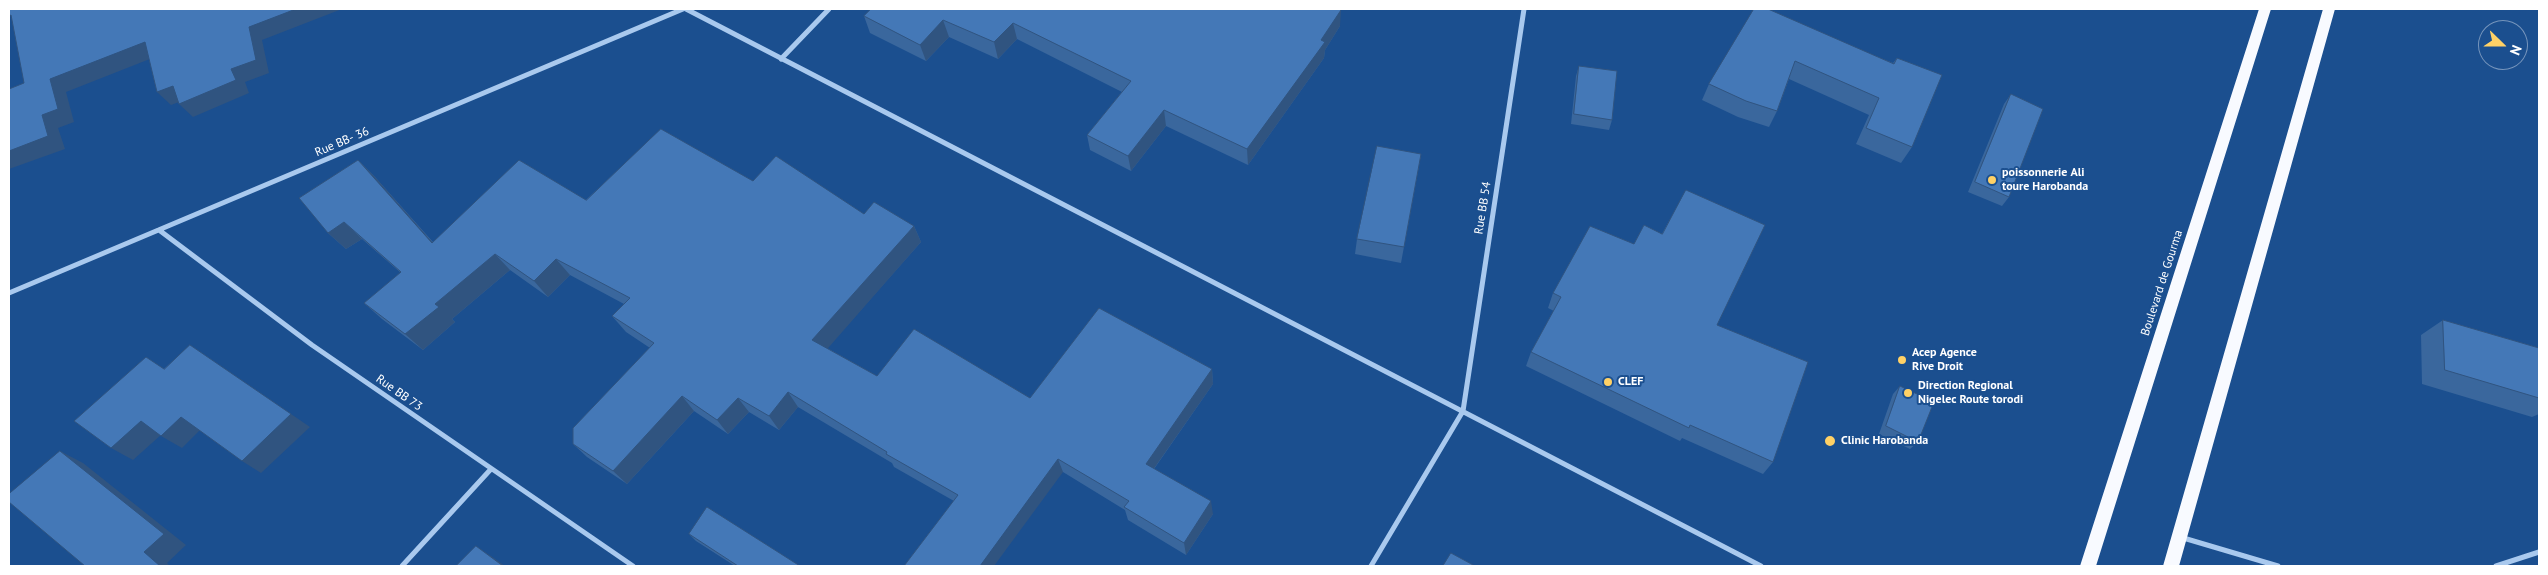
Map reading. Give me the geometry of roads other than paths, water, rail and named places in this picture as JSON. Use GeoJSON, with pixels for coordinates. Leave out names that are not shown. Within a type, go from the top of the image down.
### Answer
{"type":"FeatureCollection","features":[{"type":"Feature","properties":{"kind":"highway","name":"Boulevard de Gourma"},"geometry":{"type":"LineString","coordinates":[[2088,566],[2265,9]]}},
{"type":"Feature","properties":{"kind":"highway"},"geometry":{"type":"LineString","coordinates":[[2170,566],[2329,9]]}},
{"type":"Feature","properties":{"kind":"street"},"geometry":{"type":"LineString","coordinates":[[684,9],[1761,566]]}},
{"type":"Feature","properties":{"kind":"street","name":"Rue BB- 36"},"geometry":{"type":"LineString","coordinates":[[9,293],[684,9]]}},
{"type":"Feature","properties":{"kind":"street"},"geometry":{"type":"LineString","coordinates":[[781,59],[829,9]]}},
{"type":"Feature","properties":{"kind":"street","name":"Rue BB 54"},"geometry":{"type":"LineString","coordinates":[[1463,411],[1524,9]]}},
{"type":"Feature","properties":{"kind":"street","name":"Rue BB 73"},"geometry":{"type":"LineString","coordinates":[[159,230],[312,345],[632,566]]}},
{"type":"Feature","properties":{"kind":"street"},"geometry":{"type":"LineString","coordinates":[[1371,566],[1463,411]]}},
{"type":"Feature","properties":{"kind":"street"},"geometry":{"type":"LineString","coordinates":[[402,566],[491,469]]}},
{"type":"Feature","properties":{"kind":"street"},"geometry":{"type":"LineString","coordinates":[[2180,536],[2278,566]]}},
{"type":"Feature","properties":{"kind":"street"},"geometry":{"type":"LineString","coordinates":[[2496,566],[2539,552]]}},
{"type":"Feature","properties":{"kind":"place","name":"poissonnerie Ali toure Harobanda"},"geometry":{"type":"Point","coordinates":[1992,180]}},
{"type":"Feature","properties":{"kind":"place","name":"Acep Agence Rive Droit"},"geometry":{"type":"Point","coordinates":[1902,360]}},
{"type":"Feature","properties":{"kind":"place","name":"CLEF"},"geometry":{"type":"Point","coordinates":[1608,382]}},
{"type":"Feature","properties":{"kind":"place","name":"Direction Regional Nigelec Route torodi"},"geometry":{"type":"Point","coordinates":[1908,393]}},
{"type":"Feature","properties":{"kind":"place","name":"Clinic Harobanda"},"geometry":{"type":"Point","coordinates":[1830,441]}}]}
